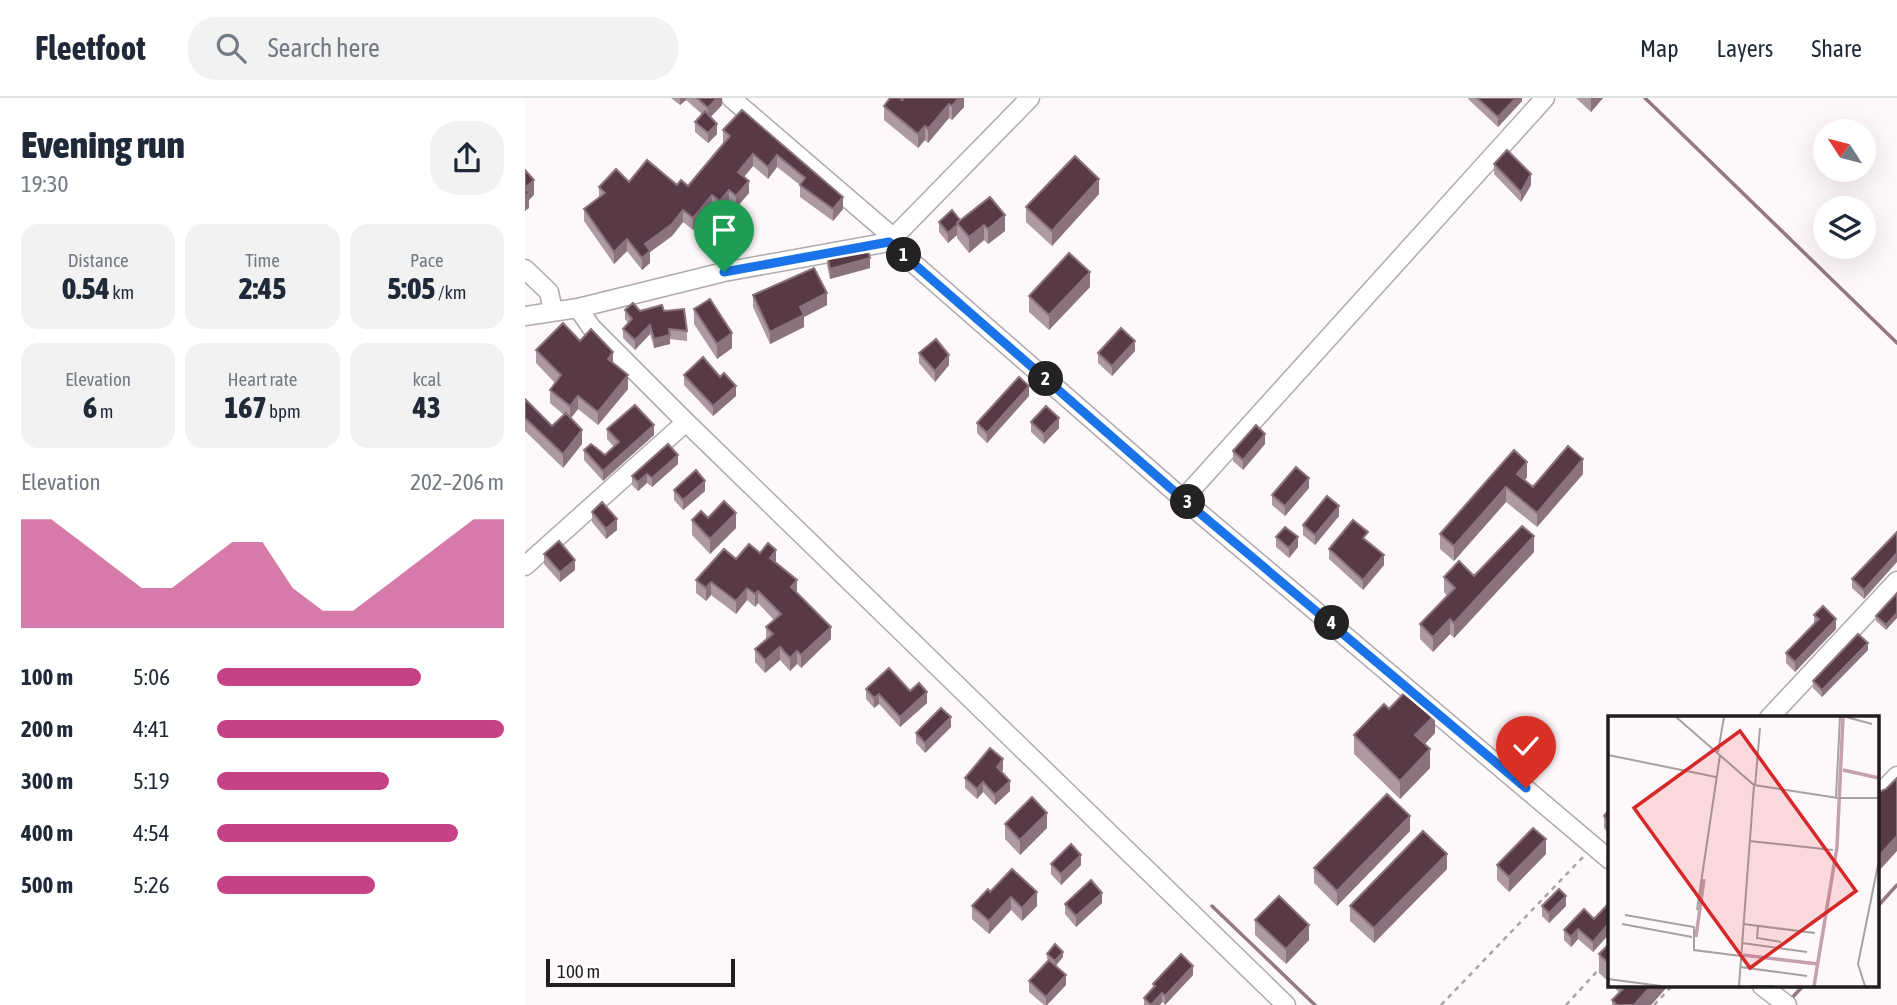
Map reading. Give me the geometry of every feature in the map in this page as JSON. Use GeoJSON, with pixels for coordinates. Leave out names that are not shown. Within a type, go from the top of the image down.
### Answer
{"type":"FeatureCollection","features":[{"type":"Feature","properties":{"kind":"street"},"geometry":{"type":"LineString","coordinates":[[731,98],[1183,499],[1391,672],[1608,858]]}},
{"type":"Feature","properties":{"kind":"street"},"geometry":{"type":"LineString","coordinates":[[525,316],[578,308],[724,272],[892,240],[1030,98]]}},
{"type":"Feature","properties":{"kind":"street"},"geometry":{"type":"LineString","coordinates":[[1183,499],[1545,98]]}},
{"type":"Feature","properties":{"kind":"street"},"geometry":{"type":"LineString","coordinates":[[525,269],[549,292],[553,311]]}},
{"type":"Feature","properties":{"kind":"street"},"geometry":{"type":"LineString","coordinates":[[578,308],[591,327],[686,422],[1286,1005]]}},
{"type":"Feature","properties":{"kind":"street"},"geometry":{"type":"LineString","coordinates":[[525,566],[686,422]]}},
{"type":"Feature","properties":{"kind":"street"},"geometry":{"type":"LineString","coordinates":[[1771,716],[1897,581]]}},
{"type":"Feature","properties":{"kind":"street"},"geometry":{"type":"LineString","coordinates":[[1879,795],[1897,776]]}},
{"type":"Feature","properties":{"kind":"street"},"geometry":{"type":"LineString","coordinates":[[1765,988],[1785,1003]]}},
{"type":"Feature","properties":{"kind":"path"},"geometry":{"type":"LineString","coordinates":[[1441,1005],[1594,846]]}},
{"type":"Feature","properties":{"kind":"path"},"geometry":{"type":"LineString","coordinates":[[1566,1005],[1601,967]]}},
{"type":"Feature","properties":{"kind":"path"},"geometry":{"type":"LineString","coordinates":[[1654,1005],[1670,988]]}},
{"type":"Feature","properties":{"kind":"building"},"geometry":{"type":"Polygon","coordinates":[[[697,98],[717,98],[708,108],[697,98]]]}},
{"type":"Feature","properties":{"kind":"building"},"geometry":{"type":"Polygon","coordinates":[[[890,98],[959,98],[952,106],[949,104],[928,129],[925,126],[918,134],[884,106],[890,98]]]}},
{"type":"Feature","properties":{"kind":"building"},"geometry":{"type":"Polygon","coordinates":[[[1477,98],[1516,98],[1498,117],[1477,98]]]}},
{"type":"Feature","properties":{"kind":"building"},"geometry":{"type":"Polygon","coordinates":[[[742,110],[843,197],[833,209],[800,185],[805,178],[777,155],[768,167],[753,154],[738,172],[749,181],[736,196],[729,190],[720,201],[712,195],[693,218],[683,210],[672,224],[645,244],[650,251],[642,258],[627,239],[614,252],[584,209],[605,193],[599,187],[616,169],[629,182],[647,160],[677,185],[681,180],[688,186],[730,136],[723,130],[742,110]]]}},
{"type":"Feature","properties":{"kind":"building"},"geometry":{"type":"Polygon","coordinates":[[[705,111],[717,124],[708,133],[695,122],[705,111]]]}},
{"type":"Feature","properties":{"kind":"building"},"geometry":{"type":"Polygon","coordinates":[[[1507,150],[1531,174],[1521,192],[1494,164],[1507,150]]]}},
{"type":"Feature","properties":{"kind":"building"},"geometry":{"type":"Polygon","coordinates":[[[1075,156],[1099,179],[1052,231],[1026,207],[1075,156]]]}},
{"type":"Feature","properties":{"kind":"building"},"geometry":{"type":"Polygon","coordinates":[[[525,170],[534,180],[525,188],[525,170]]]}},
{"type":"Feature","properties":{"kind":"building"},"geometry":{"type":"Polygon","coordinates":[[[990,197],[1005,215],[988,229],[984,225],[969,237],[957,223],[990,197]]]}},
{"type":"Feature","properties":{"kind":"building"},"geometry":{"type":"Polygon","coordinates":[[[952,210],[960,220],[948,233],[939,222],[952,210]]]}},
{"type":"Feature","properties":{"kind":"building"},"geometry":{"type":"Polygon","coordinates":[[[867,247],[870,258],[830,269],[827,255],[867,247]]]}},
{"type":"Feature","properties":{"kind":"building"},"geometry":{"type":"Polygon","coordinates":[[[1069,253],[1090,272],[1049,315],[1029,296],[1069,253]]]}},
{"type":"Feature","properties":{"kind":"building"},"geometry":{"type":"Polygon","coordinates":[[[814,268],[827,293],[800,307],[804,315],[770,332],[753,295],[814,268]]]}},
{"type":"Feature","properties":{"kind":"building"},"geometry":{"type":"Polygon","coordinates":[[[710,299],[732,333],[717,344],[694,309],[710,299]]]}},
{"type":"Feature","properties":{"kind":"building"},"geometry":{"type":"Polygon","coordinates":[[[633,303],[640,311],[662,305],[664,311],[684,309],[687,331],[669,329],[670,335],[654,339],[650,325],[635,340],[623,329],[632,319],[625,310],[633,303]]]}},
{"type":"Feature","properties":{"kind":"building"},"geometry":{"type":"Polygon","coordinates":[[[563,323],[580,341],[591,329],[613,352],[608,359],[628,375],[598,412],[578,396],[570,406],[550,390],[561,375],[536,350],[563,323]]]}},
{"type":"Feature","properties":{"kind":"building"},"geometry":{"type":"Polygon","coordinates":[[[1121,328],[1135,341],[1112,366],[1098,353],[1121,328]]]}},
{"type":"Feature","properties":{"kind":"building"},"geometry":{"type":"Polygon","coordinates":[[[936,339],[949,355],[935,371],[919,353],[936,339]]]}},
{"type":"Feature","properties":{"kind":"building"},"geometry":{"type":"Polygon","coordinates":[[[703,357],[720,377],[724,373],[736,386],[713,406],[684,375],[703,357]]]}},
{"type":"Feature","properties":{"kind":"building"},"geometry":{"type":"Polygon","coordinates":[[[1019,377],[1029,386],[987,433],[977,423],[1019,377]]]}},
{"type":"Feature","properties":{"kind":"building"},"geometry":{"type":"Polygon","coordinates":[[[525,399],[552,426],[566,413],[582,430],[563,454],[525,418],[525,399]]]}},
{"type":"Feature","properties":{"kind":"building"},"geometry":{"type":"Polygon","coordinates":[[[635,405],[654,425],[603,471],[584,450],[591,444],[605,455],[619,442],[607,429],[635,405]]]}},
{"type":"Feature","properties":{"kind":"building"},"geometry":{"type":"Polygon","coordinates":[[[1046,406],[1059,418],[1044,434],[1031,422],[1046,406]]]}},
{"type":"Feature","properties":{"kind":"building"},"geometry":{"type":"Polygon","coordinates":[[[1256,425],[1265,434],[1243,460],[1233,451],[1256,425]]]}},
{"type":"Feature","properties":{"kind":"building"},"geometry":{"type":"Polygon","coordinates":[[[668,444],[678,455],[652,478],[647,474],[638,482],[632,476],[668,444]]]}},
{"type":"Feature","properties":{"kind":"building"},"geometry":{"type":"Polygon","coordinates":[[[1568,446],[1583,459],[1537,513],[1506,487],[1454,546],[1440,534],[1514,450],[1527,462],[1517,474],[1533,487],[1568,446]]]}},
{"type":"Feature","properties":{"kind":"building"},"geometry":{"type":"Polygon","coordinates":[[[1296,467],[1309,478],[1285,506],[1272,495],[1296,467]]]}},
{"type":"Feature","properties":{"kind":"building"},"geometry":{"type":"Polygon","coordinates":[[[696,470],[705,481],[683,500],[674,490],[696,470]]]}},
{"type":"Feature","properties":{"kind":"building"},"geometry":{"type":"Polygon","coordinates":[[[1327,496],[1339,506],[1315,535],[1303,525],[1327,496]]]}},
{"type":"Feature","properties":{"kind":"building"},"geometry":{"type":"Polygon","coordinates":[[[724,501],[736,513],[710,539],[692,520],[701,511],[708,518],[724,501]]]}},
{"type":"Feature","properties":{"kind":"building"},"geometry":{"type":"Polygon","coordinates":[[[602,502],[617,519],[606,529],[592,512],[602,502]]]}},
{"type":"Feature","properties":{"kind":"building"},"geometry":{"type":"Polygon","coordinates":[[[1353,520],[1368,532],[1363,538],[1384,555],[1363,580],[1329,549],[1353,520]]]}},
{"type":"Feature","properties":{"kind":"building"},"geometry":{"type":"Polygon","coordinates":[[[1522,526],[1534,536],[1454,623],[1450,619],[1433,637],[1420,624],[1455,588],[1444,577],[1459,561],[1474,576],[1522,526]]]}},
{"type":"Feature","properties":{"kind":"building"},"geometry":{"type":"Polygon","coordinates":[[[1285,527],[1298,537],[1289,548],[1276,537],[1285,527]]]}},
{"type":"Feature","properties":{"kind":"building"},"geometry":{"type":"Polygon","coordinates":[[[1897,532],[1897,553],[1864,590],[1852,579],[1897,532]]]}},
{"type":"Feature","properties":{"kind":"building"},"geometry":{"type":"Polygon","coordinates":[[[559,541],[575,560],[560,572],[544,554],[559,541]]]}},
{"type":"Feature","properties":{"kind":"building"},"geometry":{"type":"Polygon","coordinates":[[[768,543],[776,550],[770,558],[797,580],[791,587],[831,627],[801,655],[797,651],[790,658],[780,647],[765,660],[755,649],[773,634],[766,627],[781,614],[758,591],[755,594],[747,588],[736,601],[711,582],[706,588],[696,580],[724,549],[736,559],[749,544],[760,553],[768,543]]]}},
{"type":"Feature","properties":{"kind":"building"},"geometry":{"type":"Polygon","coordinates":[[[1897,593],[1897,613],[1886,625],[1876,616],[1897,593]]]}},
{"type":"Feature","properties":{"kind":"building"},"geometry":{"type":"Polygon","coordinates":[[[1823,606],[1836,619],[1795,662],[1786,653],[1819,619],[1814,615],[1823,606]]]}},
{"type":"Feature","properties":{"kind":"building"},"geometry":{"type":"Polygon","coordinates":[[[1858,634],[1868,643],[1822,690],[1813,681],[1858,634]]]}},
{"type":"Feature","properties":{"kind":"building"},"geometry":{"type":"Polygon","coordinates":[[[889,668],[910,691],[919,683],[927,692],[900,717],[879,694],[874,698],[866,689],[889,668]]]}},
{"type":"Feature","properties":{"kind":"building"},"geometry":{"type":"Polygon","coordinates":[[[1408,689],[1435,715],[1415,735],[1430,749],[1400,781],[1354,735],[1384,704],[1389,709],[1408,689]]]}},
{"type":"Feature","properties":{"kind":"building"},"geometry":{"type":"Polygon","coordinates":[[[941,708],[951,717],[925,743],[916,733],[941,708]]]}},
{"type":"Feature","properties":{"kind":"building"},"geometry":{"type":"Polygon","coordinates":[[[990,748],[1003,759],[997,767],[1010,781],[995,795],[983,782],[977,789],[965,778],[990,748]]]}},
{"type":"Feature","properties":{"kind":"building"},"geometry":{"type":"Polygon","coordinates":[[[1897,778],[1897,836],[1879,856],[1879,792],[1897,778]]]}},
{"type":"Feature","properties":{"kind":"building"},"geometry":{"type":"Polygon","coordinates":[[[1387,794],[1410,816],[1337,891],[1314,868],[1387,794]]]}},
{"type":"Feature","properties":{"kind":"building"},"geometry":{"type":"Polygon","coordinates":[[[1032,797],[1047,813],[1020,840],[1005,824],[1032,797]]]}},
{"type":"Feature","properties":{"kind":"building"},"geometry":{"type":"Polygon","coordinates":[[[1533,828],[1546,839],[1509,877],[1497,865],[1533,828]]]}},
{"type":"Feature","properties":{"kind":"building"},"geometry":{"type":"Polygon","coordinates":[[[1423,831],[1447,854],[1374,928],[1350,906],[1423,831]]]}},
{"type":"Feature","properties":{"kind":"building"},"geometry":{"type":"Polygon","coordinates":[[[1071,844],[1081,855],[1061,874],[1051,864],[1071,844]]]}},
{"type":"Feature","properties":{"kind":"building"},"geometry":{"type":"Polygon","coordinates":[[[1012,869],[1037,892],[1022,908],[1011,897],[989,921],[972,906],[1012,869]]]}},
{"type":"Feature","properties":{"kind":"building"},"geometry":{"type":"Polygon","coordinates":[[[1091,880],[1102,893],[1076,916],[1065,904],[1091,880]]]}},
{"type":"Feature","properties":{"kind":"building"},"geometry":{"type":"Polygon","coordinates":[[[1559,889],[1566,896],[1549,913],[1542,906],[1559,889]]]}},
{"type":"Feature","properties":{"kind":"building"},"geometry":{"type":"Polygon","coordinates":[[[1279,896],[1309,925],[1286,949],[1255,920],[1279,896]]]}},
{"type":"Feature","properties":{"kind":"building"},"geometry":{"type":"Polygon","coordinates":[[[1608,904],[1608,924],[1593,942],[1578,929],[1571,937],[1564,930],[1584,909],[1594,919],[1608,904]]]}},
{"type":"Feature","properties":{"kind":"building"},"geometry":{"type":"Polygon","coordinates":[[[1055,944],[1063,952],[1055,961],[1047,954],[1055,944]]]}},
{"type":"Feature","properties":{"kind":"building"},"geometry":{"type":"Polygon","coordinates":[[[1608,945],[1608,963],[1599,954],[1608,945]]]}},
{"type":"Feature","properties":{"kind":"building"},"geometry":{"type":"Polygon","coordinates":[[[1181,954],[1193,966],[1165,996],[1162,993],[1151,1005],[1144,998],[1155,986],[1153,984],[1181,954]]]}},
{"type":"Feature","properties":{"kind":"building"},"geometry":{"type":"Polygon","coordinates":[[[1049,960],[1066,975],[1046,997],[1029,981],[1049,960]]]}},
{"type":"Feature","properties":{"kind":"building"},"geometry":{"type":"Polygon","coordinates":[[[1624,988],[1649,988],[1634,1005],[1617,1005],[1612,1000],[1624,988]]]}},
{"type":"Feature","properties":{"kind":"waterway"},"geometry":{"type":"LineString","coordinates":[[1645,98],[1897,343]]}},
{"type":"Feature","properties":{"kind":"waterway"},"geometry":{"type":"LineString","coordinates":[[1879,905],[1897,885]]}},
{"type":"Feature","properties":{"kind":"waterway"},"geometry":{"type":"LineString","coordinates":[[1212,906],[1315,1005]]}},
{"type":"Feature","properties":{"kind":"waterway"},"geometry":{"type":"LineString","coordinates":[[1790,1000],[1801,988]]}},
{"type":"Feature","properties":{"kind":"route"},"geometry":{"type":"LineString","coordinates":[[724,272],[889,242],[1183,499],[1526,788]]}}]}
